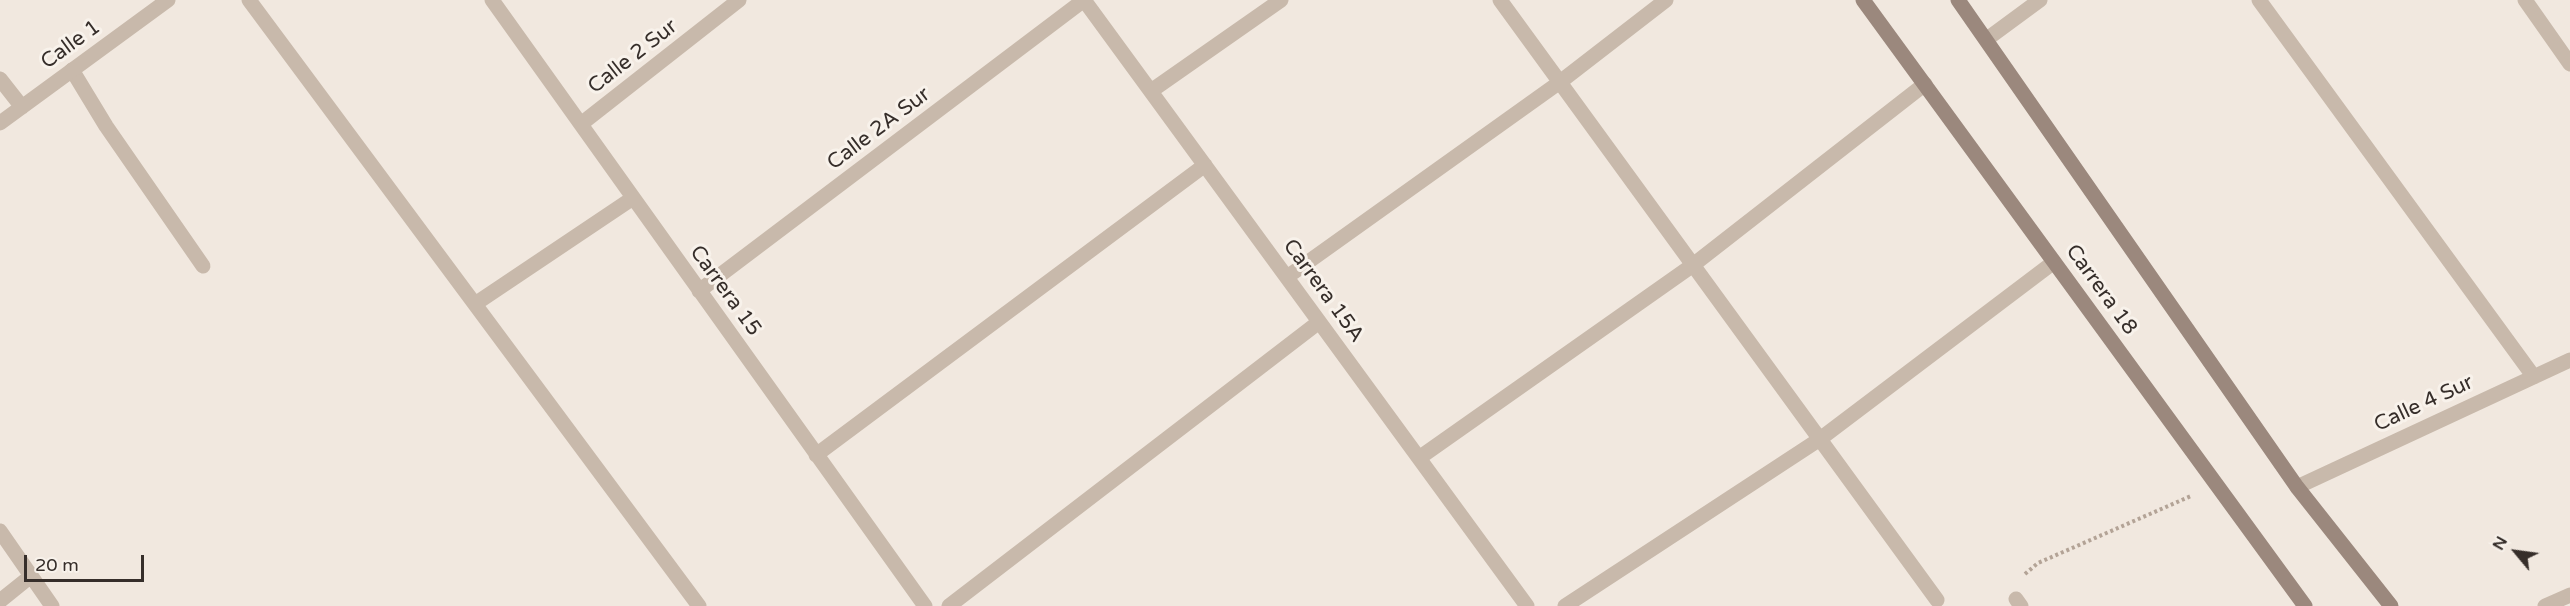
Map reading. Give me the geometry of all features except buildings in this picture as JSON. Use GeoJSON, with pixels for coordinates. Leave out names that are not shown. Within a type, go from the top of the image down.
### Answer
{"type":"FeatureCollection","features":[{"type":"Feature","properties":{"kind":"street","name":"Calle 1"},"geometry":{"type":"LineString","coordinates":[[0,123],[168,0]]}},
{"type":"Feature","properties":{"kind":"street"},"geometry":{"type":"LineString","coordinates":[[249,0],[699,606]]}},
{"type":"Feature","properties":{"kind":"street","name":"Carrera 15"},"geometry":{"type":"LineString","coordinates":[[492,0],[925,606]]}},
{"type":"Feature","properties":{"kind":"street","name":"Calle 2 Sur"},"geometry":{"type":"LineString","coordinates":[[580,124],[739,0]]}},
{"type":"Feature","properties":{"kind":"street","name":"Carrera 15A"},"geometry":{"type":"LineString","coordinates":[[1084,0],[1527,606]]}},
{"type":"Feature","properties":{"kind":"street","name":"Calle 2A Sur"},"geometry":{"type":"LineString","coordinates":[[699,291],[1084,0]]}},
{"type":"Feature","properties":{"kind":"street"},"geometry":{"type":"LineString","coordinates":[[1151,91],[1281,0]]}},
{"type":"Feature","properties":{"kind":"street"},"geometry":{"type":"LineString","coordinates":[[1500,0],[1937,600]]}},
{"type":"Feature","properties":{"kind":"street"},"geometry":{"type":"LineString","coordinates":[[1287,277],[1560,82],[1666,0]]}},
{"type":"Feature","properties":{"kind":"street","name":"Carrera 18"},"geometry":{"type":"LineString","coordinates":[[1863,0],[2305,606]]}},
{"type":"Feature","properties":{"kind":"street"},"geometry":{"type":"LineString","coordinates":[[1958,0],[2297,487],[2391,606]]}},
{"type":"Feature","properties":{"kind":"street"},"geometry":{"type":"LineString","coordinates":[[1987,39],[2040,0]]}},
{"type":"Feature","properties":{"kind":"street"},"geometry":{"type":"LineString","coordinates":[[2259,0],[2534,377]]}},
{"type":"Feature","properties":{"kind":"street"},"geometry":{"type":"LineString","coordinates":[[2525,0],[2570,64]]}},
{"type":"Feature","properties":{"kind":"street"},"geometry":{"type":"LineString","coordinates":[[72,70],[106,126],[203,266]]}},
{"type":"Feature","properties":{"kind":"street"},"geometry":{"type":"LineString","coordinates":[[0,79],[22,107]]}},
{"type":"Feature","properties":{"kind":"street"},"geometry":{"type":"LineString","coordinates":[[1419,458],[1693,265],[1925,84]]}},
{"type":"Feature","properties":{"kind":"street"},"geometry":{"type":"LineString","coordinates":[[816,455],[1205,165]]}},
{"type":"Feature","properties":{"kind":"street"},"geometry":{"type":"LineString","coordinates":[[476,304],[633,198]]}},
{"type":"Feature","properties":{"kind":"street"},"geometry":{"type":"LineString","coordinates":[[1565,606],[1820,439],[2054,262]]}},
{"type":"Feature","properties":{"kind":"street"},"geometry":{"type":"LineString","coordinates":[[950,606],[1319,322]]}},
{"type":"Feature","properties":{"kind":"street","name":"Calle 4 Sur"},"geometry":{"type":"LineString","coordinates":[[2297,487],[2570,360]]}},
{"type":"Feature","properties":{"kind":"street"},"geometry":{"type":"LineString","coordinates":[[0,531],[52,606]]}},
{"type":"Feature","properties":{"kind":"street"},"geometry":{"type":"LineString","coordinates":[[0,601],[31,576]]}},
{"type":"Feature","properties":{"kind":"street"},"geometry":{"type":"LineString","coordinates":[[2545,606],[2570,595]]}},
{"type":"Feature","properties":{"kind":"path"},"geometry":{"type":"LineString","coordinates":[[2018,602],[2023,575],[2038,563],[2217,484]]}}]}
